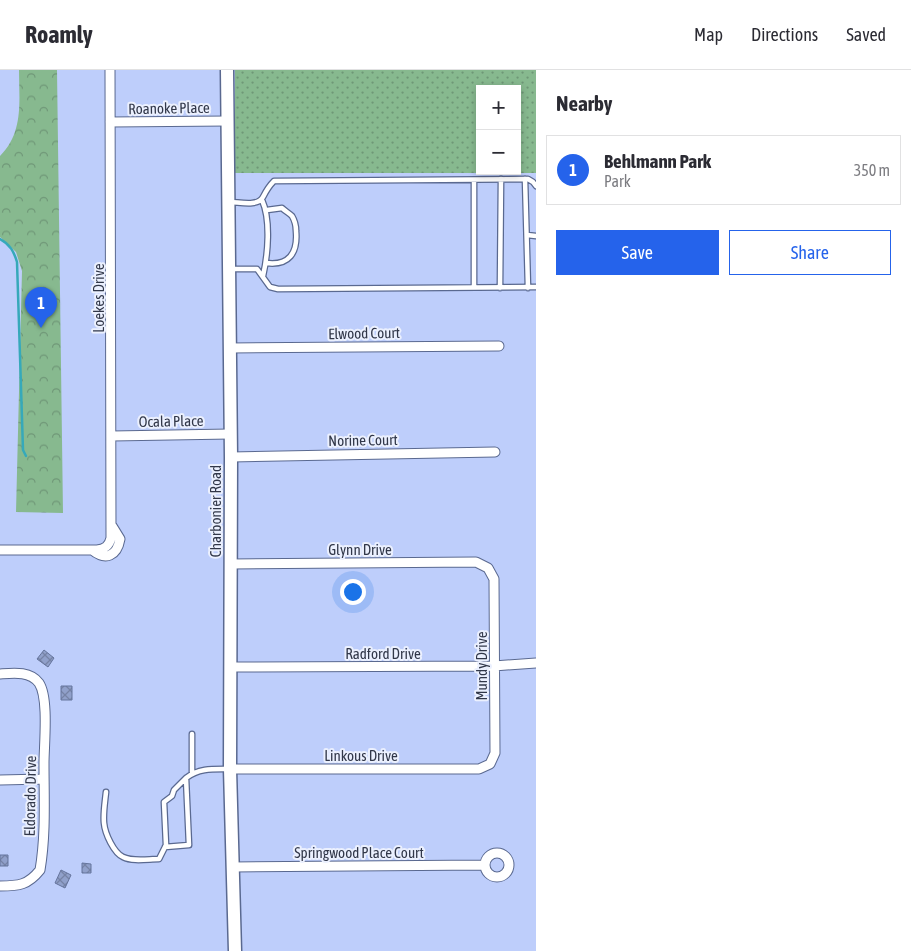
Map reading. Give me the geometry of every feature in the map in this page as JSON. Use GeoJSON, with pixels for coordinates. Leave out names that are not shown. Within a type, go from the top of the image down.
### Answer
{"type":"FeatureCollection","features":[{"type":"Feature","properties":{"kind":"main road","name":"Charbonier Road"},"geometry":{"type":"LineString","coordinates":[[227,70],[231,457],[230,769],[235,951]]}},
{"type":"Feature","properties":{"kind":"street","name":"Loekes Drive"},"geometry":{"type":"LineString","coordinates":[[0,550],[102,550],[110,544],[112,526],[112,436],[110,70]]}},
{"type":"Feature","properties":{"kind":"street","name":"Roanoke Place"},"geometry":{"type":"LineString","coordinates":[[110,122],[228,121]]}},
{"type":"Feature","properties":{"kind":"street","name":"Elwood Court"},"geometry":{"type":"LineString","coordinates":[[230,348],[499,346]]}},
{"type":"Feature","properties":{"kind":"street","name":"Ocala Place"},"geometry":{"type":"LineString","coordinates":[[112,436],[230,434]]}},
{"type":"Feature","properties":{"kind":"street","name":"Norine Court"},"geometry":{"type":"LineString","coordinates":[[231,457],[495,452]]}},
{"type":"Feature","properties":{"kind":"street","name":"Glynn Drive"},"geometry":{"type":"LineString","coordinates":[[231,564],[476,562],[488,568]]}},
{"type":"Feature","properties":{"kind":"street","name":"Mundy Drive"},"geometry":{"type":"LineString","coordinates":[[488,568],[494,579],[495,753],[490,764]]}},
{"type":"Feature","properties":{"kind":"street","name":"Radford Drive"},"geometry":{"type":"LineString","coordinates":[[230,667],[494,666],[536,663]]}},
{"type":"Feature","properties":{"kind":"street","name":"Eldorado Drive"},"geometry":{"type":"LineString","coordinates":[[0,674],[17,673],[30,675],[35,679],[43,691],[45,739],[44,824],[40,870],[28,883],[0,886]]}},
{"type":"Feature","properties":{"kind":"street","name":"Linkous Drive"},"geometry":{"type":"LineString","coordinates":[[230,769],[479,769],[490,764]]}},
{"type":"Feature","properties":{"kind":"street"},"geometry":{"type":"LineString","coordinates":[[0,780],[44,779]]}},
{"type":"Feature","properties":{"kind":"street","name":"Springwood Place Court"},"geometry":{"type":"LineString","coordinates":[[233,867],[485,865]]}},
{"type":"Feature","properties":{"kind":"lane"},"geometry":{"type":"LineString","coordinates":[[500,288],[501,179]]}},
{"type":"Feature","properties":{"kind":"lane"},"geometry":{"type":"LineString","coordinates":[[228,202],[256,204],[262,200],[265,192],[274,181],[525,179],[531,180],[536,186]]}},
{"type":"Feature","properties":{"kind":"lane"},"geometry":{"type":"LineString","coordinates":[[525,179],[528,288]]}},
{"type":"Feature","properties":{"kind":"lane"},"geometry":{"type":"LineString","coordinates":[[474,180],[474,287]]}},
{"type":"Feature","properties":{"kind":"lane"},"geometry":{"type":"LineString","coordinates":[[262,200],[267,210],[266,263],[263,276]]}},
{"type":"Feature","properties":{"kind":"lane"},"geometry":{"type":"LineString","coordinates":[[266,263],[276,264],[283,262],[294,252],[297,242],[296,224],[291,215],[282,208],[267,210]]}},
{"type":"Feature","properties":{"kind":"lane"},"geometry":{"type":"LineString","coordinates":[[527,235],[536,236]]}},
{"type":"Feature","properties":{"kind":"lane"},"geometry":{"type":"LineString","coordinates":[[229,268],[257,269],[270,287],[278,289],[536,287]]}},
{"type":"Feature","properties":{"kind":"lane"},"geometry":{"type":"LineString","coordinates":[[192,734],[192,772]]}},
{"type":"Feature","properties":{"kind":"lane"},"geometry":{"type":"LineString","coordinates":[[169,793],[192,772],[206,768],[230,769]]}},
{"type":"Feature","properties":{"kind":"lane"},"geometry":{"type":"LineString","coordinates":[[165,847],[189,845],[186,778]]}},
{"type":"Feature","properties":{"kind":"lane"},"geometry":{"type":"LineString","coordinates":[[106,792],[104,823],[108,835],[117,852],[123,857],[131,859],[159,858],[166,845],[164,800],[172,796],[174,790]]}},
{"type":"Feature","properties":{"kind":"green space"},"geometry":{"type":"Polygon","coordinates":[[[19,70],[57,70],[63,513],[16,512],[22,271],[16,252],[0,237],[0,156],[8,147],[17,126],[19,70]]]}},
{"type":"Feature","properties":{"kind":"green space"},"geometry":{"type":"Polygon","coordinates":[[[235,70],[536,70],[536,173],[521,173],[521,85],[476,85],[476,173],[235,173],[235,70]]]}},
{"type":"Feature","properties":{"kind":"building"},"geometry":{"type":"Polygon","coordinates":[[[44,650],[54,658],[48,667],[37,659],[44,650]]]}},
{"type":"Feature","properties":{"kind":"building"},"geometry":{"type":"Polygon","coordinates":[[[61,686],[72,686],[72,700],[61,700],[61,686]]]}},
{"type":"Feature","properties":{"kind":"building"},"geometry":{"type":"Polygon","coordinates":[[[0,855],[8,855],[8,866],[0,866],[0,855]]]}},
{"type":"Feature","properties":{"kind":"building"},"geometry":{"type":"Polygon","coordinates":[[[82,863],[91,864],[91,873],[82,873],[82,863]]]}},
{"type":"Feature","properties":{"kind":"building"},"geometry":{"type":"Polygon","coordinates":[[[61,870],[71,875],[65,888],[55,883],[61,870]]]}},
{"type":"Feature","properties":{"kind":"waterway"},"geometry":{"type":"LineString","coordinates":[[0,239],[11,249],[17,262],[23,450],[26,456]]}},
{"type":"Feature","properties":{"kind":"place","name":"Behlmann Park"},"geometry":{"type":"Point","coordinates":[41,328]}}]}
